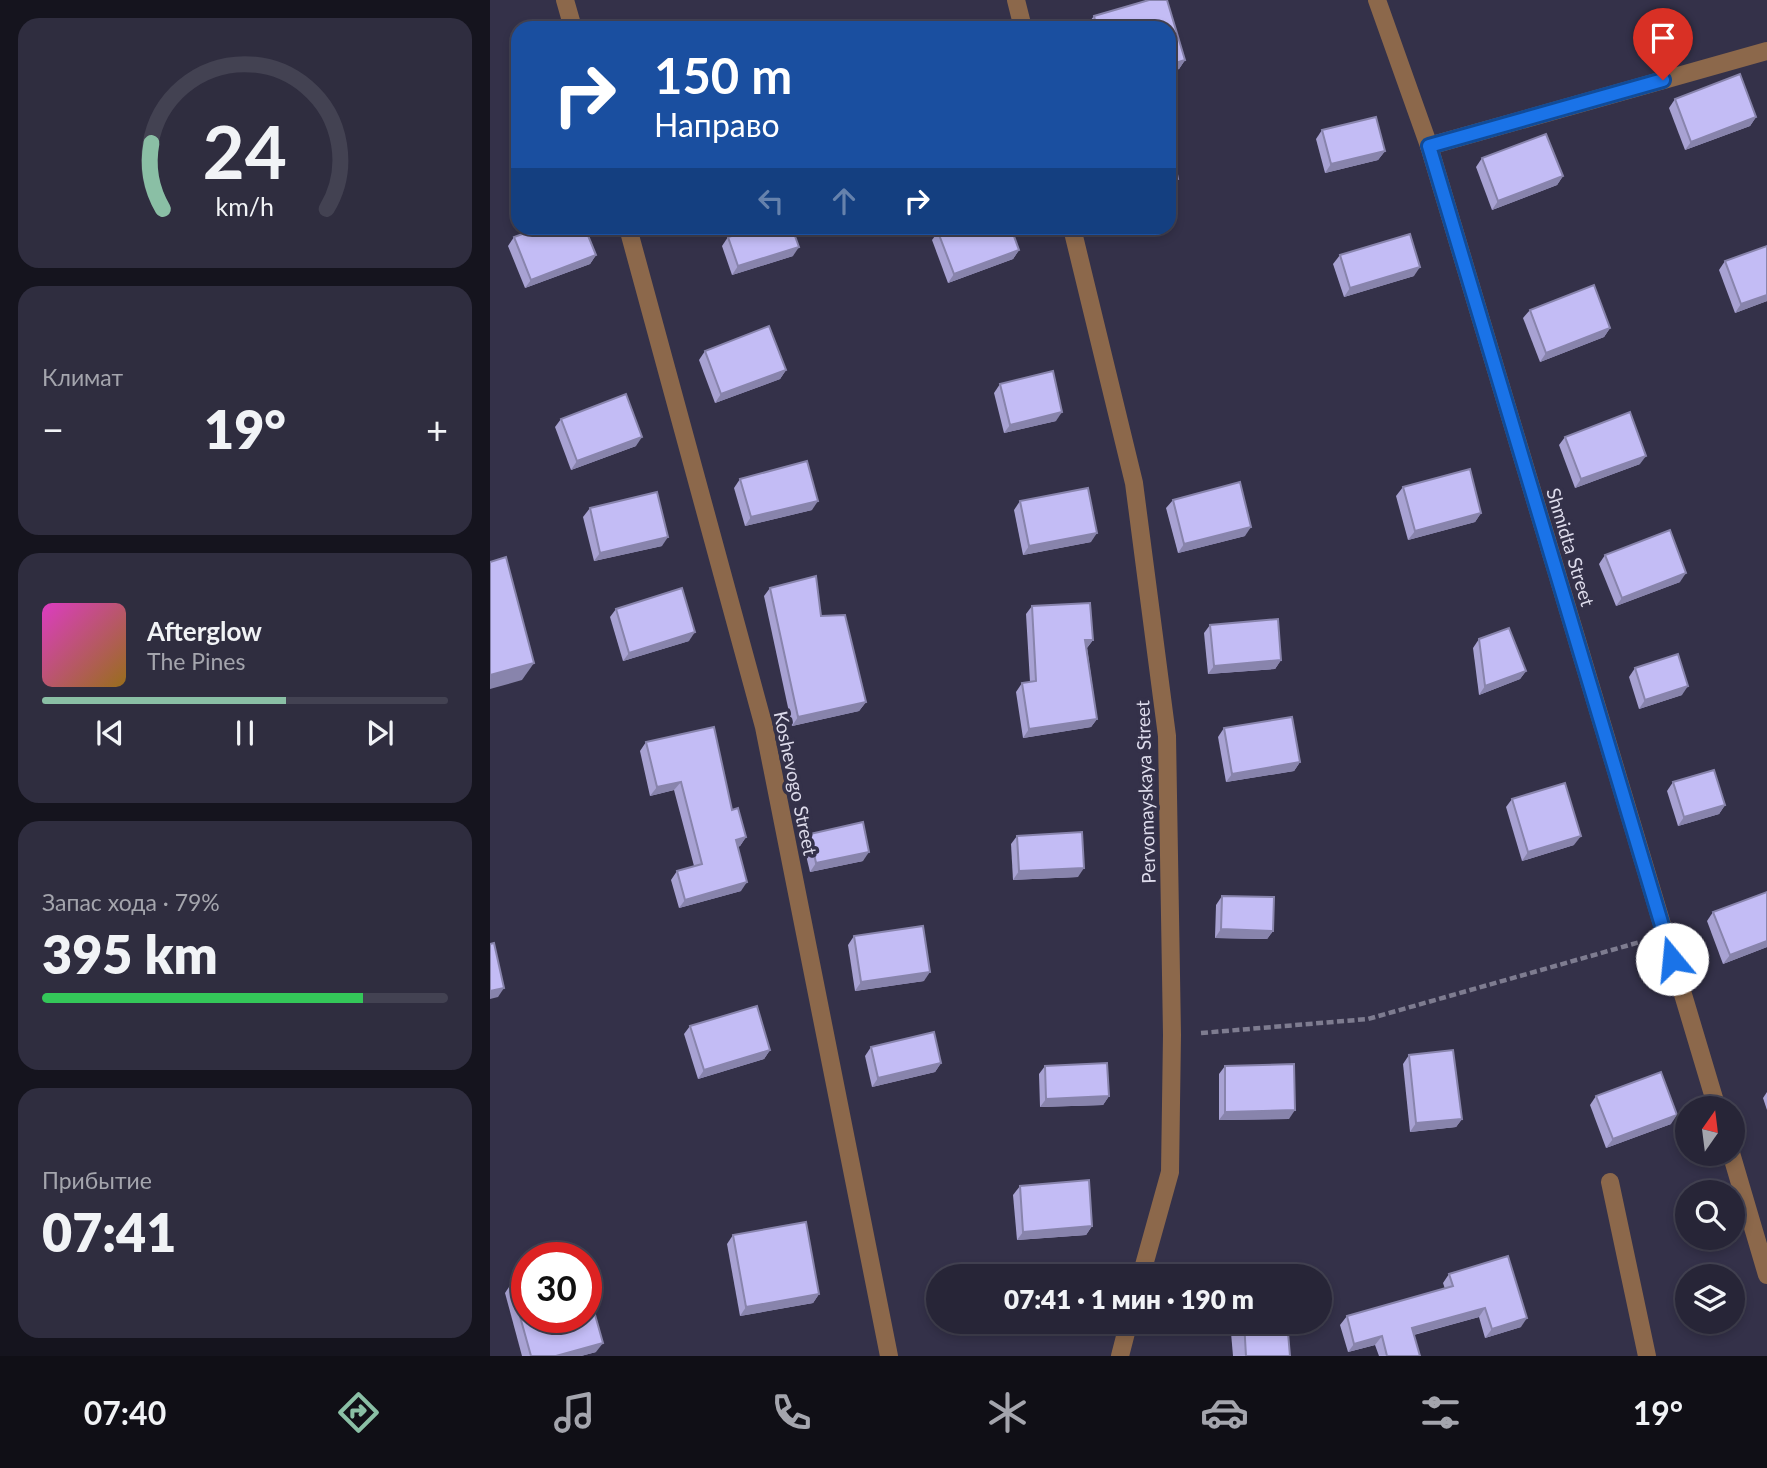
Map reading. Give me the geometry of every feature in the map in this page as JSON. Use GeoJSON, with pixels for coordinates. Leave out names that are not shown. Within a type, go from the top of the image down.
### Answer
{"type":"FeatureCollection","features":[{"type":"Feature","properties":{"kind":"street"},"geometry":{"type":"LineString","coordinates":[[565,0],[571,21]]}},
{"type":"Feature","properties":{"kind":"street"},"geometry":{"type":"LineString","coordinates":[[1016,0],[1021,21]]}},
{"type":"Feature","properties":{"kind":"street","name":"Shmidta Street"},"geometry":{"type":"LineString","coordinates":[[1377,0],[1429,146],[1713,1096]]}},
{"type":"Feature","properties":{"kind":"street"},"geometry":{"type":"LineString","coordinates":[[1429,146],[1767,51]]}},
{"type":"Feature","properties":{"kind":"street","name":"Koshevogo Street"},"geometry":{"type":"LineString","coordinates":[[630,235],[764,727],[889,1356]]}},
{"type":"Feature","properties":{"kind":"street","name":"Pervomayskaya Street"},"geometry":{"type":"LineString","coordinates":[[1074,235],[1134,483],[1166,723],[1172,1035],[1170,1172],[1145,1264]]}},
{"type":"Feature","properties":{"kind":"street"},"geometry":{"type":"LineString","coordinates":[[1735,1166],[1767,1275]]}},
{"type":"Feature","properties":{"kind":"street"},"geometry":{"type":"LineString","coordinates":[[1610,1182],[1647,1356]]}},
{"type":"Feature","properties":{"kind":"street"},"geometry":{"type":"LineString","coordinates":[[1120,1356],[1126,1334]]}},
{"type":"Feature","properties":{"kind":"path"},"geometry":{"type":"LineString","coordinates":[[1172,1035],[1368,1019],[1665,934]]}},
{"type":"Feature","properties":{"kind":"building"},"geometry":{"type":"Polygon","coordinates":[[[1149,0],[1167,0],[1173,21],[1095,21],[1094,16],[1149,0]]]}},
{"type":"Feature","properties":{"kind":"building"},"geometry":{"type":"Polygon","coordinates":[[[1176,30],[1185,60],[1176,63],[1176,30]]]}},
{"type":"Feature","properties":{"kind":"building"},"geometry":{"type":"Polygon","coordinates":[[[1740,74],[1756,117],[1691,142],[1675,99],[1740,74]]]}},
{"type":"Feature","properties":{"kind":"building"},"geometry":{"type":"Polygon","coordinates":[[[1376,117],[1385,151],[1331,164],[1322,130],[1376,117]]]}},
{"type":"Feature","properties":{"kind":"building"},"geometry":{"type":"Polygon","coordinates":[[[1546,134],[1563,176],[1498,201],[1482,158],[1546,134]]]}},
{"type":"Feature","properties":{"kind":"building"},"geometry":{"type":"Polygon","coordinates":[[[1410,234],[1420,267],[1350,288],[1340,255],[1410,234]]]}},
{"type":"Feature","properties":{"kind":"building"},"geometry":{"type":"Polygon","coordinates":[[[588,235],[596,255],[531,280],[514,237],[588,235]]]}},
{"type":"Feature","properties":{"kind":"building"},"geometry":{"type":"Polygon","coordinates":[[[795,235],[799,247],[738,266],[728,237],[795,235]]]}},
{"type":"Feature","properties":{"kind":"building"},"geometry":{"type":"Polygon","coordinates":[[[939,235],[1014,235],[1019,250],[954,274],[939,235]]]}},
{"type":"Feature","properties":{"kind":"building"},"geometry":{"type":"Polygon","coordinates":[[[1767,246],[1767,295],[1741,304],[1725,261],[1767,246]]]}},
{"type":"Feature","properties":{"kind":"building"},"geometry":{"type":"Polygon","coordinates":[[[1594,285],[1610,328],[1546,353],[1530,310],[1594,285]]]}},
{"type":"Feature","properties":{"kind":"building"},"geometry":{"type":"Polygon","coordinates":[[[769,326],[786,370],[721,394],[705,351],[769,326]]]}},
{"type":"Feature","properties":{"kind":"building"},"geometry":{"type":"Polygon","coordinates":[[[1053,371],[1062,412],[1010,425],[1000,384],[1053,371]]]}},
{"type":"Feature","properties":{"kind":"building"},"geometry":{"type":"Polygon","coordinates":[[[626,394],[642,437],[577,461],[561,419],[626,394]]]}},
{"type":"Feature","properties":{"kind":"building"},"geometry":{"type":"Polygon","coordinates":[[[1630,412],[1646,456],[1581,479],[1565,437],[1630,412]]]}},
{"type":"Feature","properties":{"kind":"building"},"geometry":{"type":"Polygon","coordinates":[[[807,461],[818,501],[751,517],[740,479],[807,461]]]}},
{"type":"Feature","properties":{"kind":"building"},"geometry":{"type":"Polygon","coordinates":[[[1470,469],[1481,513],[1415,531],[1403,487],[1470,469]]]}},
{"type":"Feature","properties":{"kind":"building"},"geometry":{"type":"Polygon","coordinates":[[[1240,482],[1251,527],[1184,544],[1173,500],[1240,482]]]}},
{"type":"Feature","properties":{"kind":"building"},"geometry":{"type":"Polygon","coordinates":[[[1088,488],[1097,533],[1029,546],[1020,501],[1088,488]]]}},
{"type":"Feature","properties":{"kind":"building"},"geometry":{"type":"Polygon","coordinates":[[[657,492],[668,537],[600,553],[590,508],[657,492]]]}},
{"type":"Feature","properties":{"kind":"building"},"geometry":{"type":"Polygon","coordinates":[[[1670,530],[1686,573],[1622,598],[1605,555],[1670,530]]]}},
{"type":"Feature","properties":{"kind":"building"},"geometry":{"type":"Polygon","coordinates":[[[506,557],[534,663],[490,675],[490,562],[506,557]]]}},
{"type":"Feature","properties":{"kind":"building"},"geometry":{"type":"Polygon","coordinates":[[[816,576],[821,616],[845,615],[866,702],[798,717],[770,588],[816,576]]]}},
{"type":"Feature","properties":{"kind":"building"},"geometry":{"type":"Polygon","coordinates":[[[682,588],[695,632],[629,653],[616,609],[682,588]]]}},
{"type":"Feature","properties":{"kind":"building"},"geometry":{"type":"Polygon","coordinates":[[[1090,603],[1093,640],[1085,640],[1097,719],[1029,729],[1022,683],[1036,681],[1032,606],[1090,603]]]}},
{"type":"Feature","properties":{"kind":"building"},"geometry":{"type":"Polygon","coordinates":[[[1278,619],[1281,660],[1214,666],[1210,625],[1278,619]]]}},
{"type":"Feature","properties":{"kind":"building"},"geometry":{"type":"Polygon","coordinates":[[[1509,628],[1526,671],[1485,686],[1479,639],[1509,628]]]}},
{"type":"Feature","properties":{"kind":"building"},"geometry":{"type":"Polygon","coordinates":[[[1678,654],[1688,686],[1645,700],[1635,668],[1678,654]]]}},
{"type":"Feature","properties":{"kind":"building"},"geometry":{"type":"Polygon","coordinates":[[[1292,717],[1300,762],[1232,774],[1224,728],[1292,717]]]}},
{"type":"Feature","properties":{"kind":"building"},"geometry":{"type":"Polygon","coordinates":[[[714,727],[732,810],[738,808],[746,837],[736,840],[747,882],[685,900],[677,871],[702,864],[681,782],[657,787],[646,742],[714,727]]]}},
{"type":"Feature","properties":{"kind":"building"},"geometry":{"type":"Polygon","coordinates":[[[1714,770],[1725,805],[1684,817],[1673,782],[1714,770]]]}},
{"type":"Feature","properties":{"kind":"building"},"geometry":{"type":"Polygon","coordinates":[[[1565,783],[1581,836],[1528,852],[1512,799],[1565,783]]]}},
{"type":"Feature","properties":{"kind":"building"},"geometry":{"type":"Polygon","coordinates":[[[863,822],[869,852],[816,863],[810,834],[863,822]]]}},
{"type":"Feature","properties":{"kind":"building"},"geometry":{"type":"Polygon","coordinates":[[[1082,832],[1084,868],[1019,871],[1017,836],[1082,832]]]}},
{"type":"Feature","properties":{"kind":"building"},"geometry":{"type":"Polygon","coordinates":[[[1767,892],[1767,941],[1730,955],[1713,912],[1767,892]]]}},
{"type":"Feature","properties":{"kind":"building"},"geometry":{"type":"Polygon","coordinates":[[[1222,896],[1274,897],[1273,931],[1221,929],[1222,896]]]}},
{"type":"Feature","properties":{"kind":"building"},"geometry":{"type":"Polygon","coordinates":[[[923,926],[930,972],[861,982],[854,936],[923,926]]]}},
{"type":"Feature","properties":{"kind":"building"},"geometry":{"type":"Polygon","coordinates":[[[494,943],[504,988],[490,991],[490,944],[494,943]]]}},
{"type":"Feature","properties":{"kind":"building"},"geometry":{"type":"Polygon","coordinates":[[[757,1006],[770,1050],[704,1070],[690,1026],[757,1006]]]}},
{"type":"Feature","properties":{"kind":"building"},"geometry":{"type":"Polygon","coordinates":[[[934,1032],[941,1063],[878,1078],[871,1047],[934,1032]]]}},
{"type":"Feature","properties":{"kind":"building"},"geometry":{"type":"Polygon","coordinates":[[[1453,1050],[1462,1119],[1416,1123],[1409,1055],[1453,1050]]]}},
{"type":"Feature","properties":{"kind":"building"},"geometry":{"type":"Polygon","coordinates":[[[1107,1063],[1109,1096],[1046,1099],[1045,1066],[1107,1063]]]}},
{"type":"Feature","properties":{"kind":"building"},"geometry":{"type":"Polygon","coordinates":[[[1294,1064],[1295,1110],[1225,1112],[1225,1066],[1294,1064]]]}},
{"type":"Feature","properties":{"kind":"building"},"geometry":{"type":"Polygon","coordinates":[[[1661,1072],[1675,1116],[1613,1139],[1596,1096],[1661,1072]]]}},
{"type":"Feature","properties":{"kind":"building"},"geometry":{"type":"Polygon","coordinates":[[[1089,1180],[1092,1226],[1023,1232],[1020,1186],[1089,1180]]]}},
{"type":"Feature","properties":{"kind":"building"},"geometry":{"type":"Polygon","coordinates":[[[806,1222],[819,1294],[746,1307],[733,1235],[806,1222]]]}},
{"type":"Feature","properties":{"kind":"building"},"geometry":{"type":"Polygon","coordinates":[[[1508,1256],[1527,1318],[1492,1329],[1485,1308],[1412,1328],[1420,1356],[1387,1356],[1382,1336],[1354,1344],[1347,1316],[1453,1286],[1449,1274],[1508,1256]]]}},
{"type":"Feature","properties":{"kind":"building"},"geometry":{"type":"Polygon","coordinates":[[[525,1333],[600,1333],[603,1343],[556,1356],[531,1356],[525,1333]]]}},
{"type":"Feature","properties":{"kind":"building"},"geometry":{"type":"Polygon","coordinates":[[[1245,1334],[1288,1334],[1290,1356],[1246,1356],[1245,1334]]]}},
{"type":"Feature","properties":{"kind":"route"},"geometry":{"type":"LineString","coordinates":[[1663,80],[1429,146],[1672,959]]}}]}
